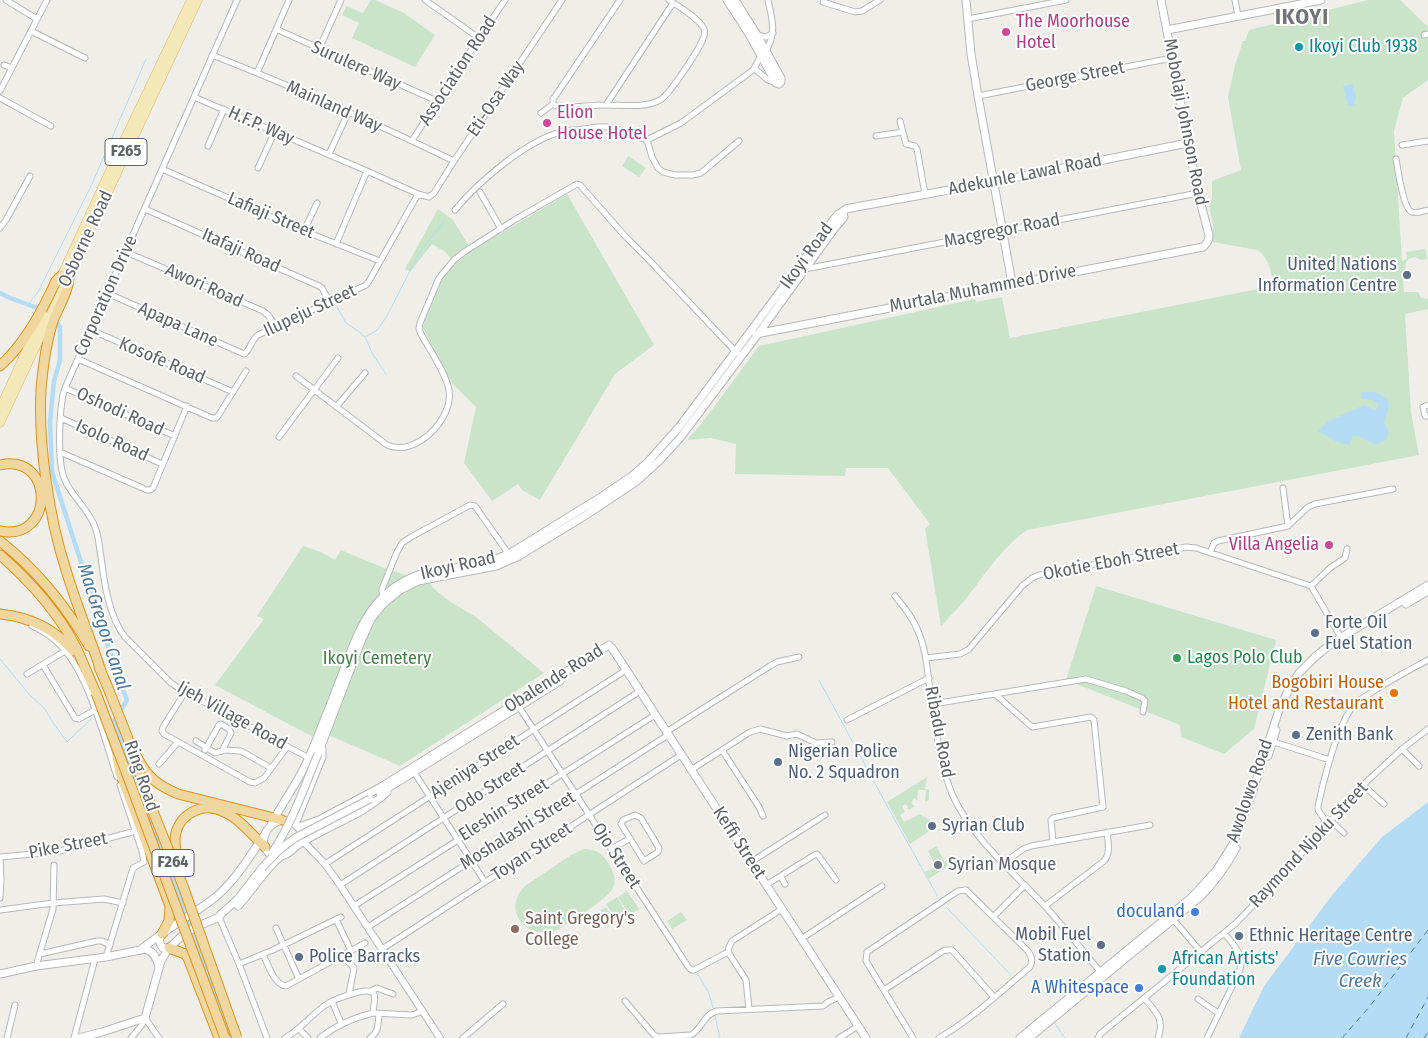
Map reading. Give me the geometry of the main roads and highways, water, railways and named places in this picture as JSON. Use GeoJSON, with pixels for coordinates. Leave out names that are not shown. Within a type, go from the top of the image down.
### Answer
{"type":"FeatureCollection","features":[{"type":"Feature","properties":{"kind":"highway"},"geometry":{"type":"LineString","coordinates":[[66,277],[68,285],[53,303],[44,322],[45,352],[41,392],[42,432],[49,494],[57,536],[66,570],[101,671]]}},
{"type":"Feature","properties":{"kind":"highway","name":"F265"},"geometry":{"type":"LineString","coordinates":[[0,366],[31,330],[44,322],[53,303],[56,282],[66,277]]}},
{"type":"Feature","properties":{"kind":"highway"},"geometry":{"type":"LineString","coordinates":[[0,465],[20,465],[32,473],[41,488],[42,497],[41,505],[34,520],[26,527],[11,532],[0,531]]}},
{"type":"Feature","properties":{"kind":"highway","name":"Ring Road"},"geometry":{"type":"LineString","coordinates":[[0,540],[27,564],[55,594],[84,638],[101,671],[183,886],[237,1038]]}},
{"type":"Feature","properties":{"kind":"highway","name":"Ring Road"},"geometry":{"type":"LineString","coordinates":[[0,555],[31,584],[50,607],[70,637],[96,694],[225,1038]]}},
{"type":"Feature","properties":{"kind":"highway"},"geometry":{"type":"LineString","coordinates":[[0,614],[27,619],[50,630],[67,644],[86,672]]}},
{"type":"Feature","properties":{"kind":"highway"},"geometry":{"type":"LineString","coordinates":[[127,736],[145,772],[153,780],[178,794],[221,804],[276,821]]}},
{"type":"Feature","properties":{"kind":"highway"},"geometry":{"type":"LineString","coordinates":[[114,742],[120,773],[168,899],[169,921],[161,935]]}},
{"type":"Feature","properties":{"kind":"highway"},"geometry":{"type":"LineString","coordinates":[[183,886],[175,841],[177,828],[184,818],[194,811],[210,807],[227,813],[262,845]]}},
{"type":"Feature","properties":{"kind":"highway"},"geometry":{"type":"LineString","coordinates":[[168,949],[186,955],[219,1038]]}},
{"type":"Feature","properties":{"kind":"main road","name":"Osborne Road"},"geometry":{"type":"LineString","coordinates":[[66,277],[127,134],[191,0]]}},
{"type":"Feature","properties":{"kind":"main road","name":"Osborne Road"},"geometry":{"type":"LineString","coordinates":[[66,277],[198,0]]}},
{"type":"Feature","properties":{"kind":"main road"},"geometry":{"type":"LineString","coordinates":[[727,0],[764,54]]}},
{"type":"Feature","properties":{"kind":"main road"},"geometry":{"type":"LineString","coordinates":[[735,0],[757,35],[776,83]]}},
{"type":"Feature","properties":{"kind":"main road"},"geometry":{"type":"LineString","coordinates":[[966,0],[971,54],[1012,283]]}},
{"type":"Feature","properties":{"kind":"main road","name":"Mobolaji Johnson Road"},"geometry":{"type":"LineString","coordinates":[[1160,0],[1198,193],[1209,236],[1207,244]]}},
{"type":"Feature","properties":{"kind":"main road"},"geometry":{"type":"LineString","coordinates":[[1167,30],[1321,0]]}},
{"type":"Feature","properties":{"kind":"main road","name":"Adekunle Lawal Road"},"geometry":{"type":"LineString","coordinates":[[841,215],[846,209],[1188,143]]}},
{"type":"Feature","properties":{"kind":"main road","name":"Ikoyi Road"},"geometry":{"type":"LineString","coordinates":[[276,821],[309,758],[358,630],[370,610],[401,582],[418,575],[510,556],[632,476],[680,426],[738,355],[758,334],[834,229],[841,215]]}},
{"type":"Feature","properties":{"kind":"main road","name":"Ikoyi Road"},"geometry":{"type":"LineString","coordinates":[[738,355],[750,333],[841,215]]}},
{"type":"Feature","properties":{"kind":"main road","name":"Murtala Muhammed Drive"},"geometry":{"type":"LineString","coordinates":[[750,333],[758,334],[774,331],[1203,247],[1207,244]]}},
{"type":"Feature","properties":{"kind":"main road","name":"F265"},"geometry":{"type":"LineString","coordinates":[[0,423],[44,322]]}},
{"type":"Feature","properties":{"kind":"main road"},"geometry":{"type":"LineString","coordinates":[[767,322],[768,327],[774,331]]}},
{"type":"Feature","properties":{"kind":"main road"},"geometry":{"type":"LineString","coordinates":[[0,408],[35,340]]}},
{"type":"Feature","properties":{"kind":"main road","name":"Awolowo Road"},"geometry":{"type":"LineString","coordinates":[[1020,1038],[1029,1036],[1172,917],[1216,871],[1227,855],[1238,833],[1271,740],[1280,707],[1296,678],[1307,664],[1342,640],[1428,588]]}},
{"type":"Feature","properties":{"kind":"main road","name":"Ikoyi Road"},"geometry":{"type":"LineString","coordinates":[[262,868],[283,836],[292,817],[366,630],[387,596]]}},
{"type":"Feature","properties":{"kind":"main road","name":"Obalende Road"},"geometry":{"type":"LineString","coordinates":[[297,826],[319,820],[381,787],[609,645],[612,648]]}},
{"type":"Feature","properties":{"kind":"main road","name":"Keffi Street"},"geometry":{"type":"LineString","coordinates":[[612,648],[866,1038]]}},
{"type":"Feature","properties":{"kind":"main road","name":"Obalende Road"},"geometry":{"type":"LineString","coordinates":[[79,1038],[145,1018],[159,968],[168,949],[185,934],[219,917],[238,899],[278,851],[296,838],[394,785],[612,648]]}},
{"type":"Feature","properties":{"kind":"main road"},"geometry":{"type":"LineString","coordinates":[[297,826],[322,757],[324,739]]}},
{"type":"Feature","properties":{"kind":"main road","name":"Obalende Road"},"geometry":{"type":"LineString","coordinates":[[281,856],[302,840],[382,797],[394,785]]}},
{"type":"Feature","properties":{"kind":"main road"},"geometry":{"type":"LineString","coordinates":[[141,950],[226,888],[262,845],[265,834],[276,821],[289,821],[297,826],[301,831],[302,840]]}},
{"type":"Feature","properties":{"kind":"main road"},"geometry":{"type":"LineString","coordinates":[[262,845],[273,857],[281,856]]}},
{"type":"Feature","properties":{"kind":"main road"},"geometry":{"type":"LineString","coordinates":[[219,917],[223,918],[234,910],[281,856]]}},
{"type":"Feature","properties":{"kind":"main road"},"geometry":{"type":"LineString","coordinates":[[161,935],[160,944],[163,948],[168,949]]}},
{"type":"Feature","properties":{"kind":"main road"},"geometry":{"type":"LineString","coordinates":[[0,974],[36,966],[95,959],[141,950],[149,950],[157,959],[159,968]]}},
{"type":"Feature","properties":{"kind":"water"},"geometry":{"type":"Polygon","coordinates":[[[1353,84],[1355,105],[1348,106],[1343,86],[1353,84]]]}},
{"type":"Feature","properties":{"kind":"water"},"geometry":{"type":"Polygon","coordinates":[[[1361,392],[1375,392],[1388,399],[1389,407],[1384,422],[1389,432],[1386,440],[1375,445],[1362,437],[1353,436],[1349,445],[1337,442],[1318,431],[1329,421],[1364,405],[1376,410],[1379,404],[1372,400],[1362,399],[1361,392]]]}},
{"type":"Feature","properties":{"kind":"water","name":"Five Cowries Creek"},"geometry":{"type":"Polygon","coordinates":[[[1428,802],[1428,1038],[1239,1038],[1264,986],[1333,894],[1382,837],[1428,802]]]}},
{"type":"Feature","properties":{"kind":"waterway"},"geometry":{"type":"LineString","coordinates":[[28,305],[38,292],[92,184],[146,59]]}},
{"type":"Feature","properties":{"kind":"waterway"},"geometry":{"type":"LineString","coordinates":[[365,337],[376,331],[387,316],[418,255],[444,221]]}},
{"type":"Feature","properties":{"kind":"waterway","name":"MacGregor Canal"},"geometry":{"type":"LineString","coordinates":[[0,293],[46,311],[53,316],[60,327],[60,360],[54,381],[50,422],[52,472],[127,700],[114,721],[231,1038]]}},
{"type":"Feature","properties":{"kind":"waterway"},"geometry":{"type":"LineString","coordinates":[[337,307],[346,323],[361,333],[366,339],[372,353],[386,374]]}},
{"type":"Feature","properties":{"kind":"waterway"},"geometry":{"type":"LineString","coordinates":[[0,659],[29,694],[45,709],[67,742],[91,719]]}},
{"type":"Feature","properties":{"kind":"waterway"},"geometry":{"type":"LineString","coordinates":[[819,680],[938,897]]}},
{"type":"Feature","properties":{"kind":"waterway","name":"MacGregor Canal"},"geometry":{"type":"LineString","coordinates":[[110,720],[114,721]]}},
{"type":"Feature","properties":{"kind":"waterway"},"geometry":{"type":"LineString","coordinates":[[946,907],[1011,975]]}},
{"type":"Feature","properties":{"kind":"waterway"},"geometry":{"type":"LineString","coordinates":[[697,973],[709,993],[713,1008]]}},
{"type":"Feature","properties":{"kind":"waterway"},"geometry":{"type":"LineString","coordinates":[[715,1016],[720,1038]]}},
{"type":"Feature","properties":{"kind":"waterway"},"geometry":{"type":"LineString","coordinates":[[1054,1022],[1065,1038]]}},
{"type":"Feature","properties":{"kind":"place","name":"The Moorhouse Hotel"},"geometry":{"type":"Point","coordinates":[1006,32]}},
{"type":"Feature","properties":{"kind":"place","name":"Ikoyi Club 1938"},"geometry":{"type":"Point","coordinates":[1299,47]}},
{"type":"Feature","properties":{"kind":"place","name":"Elion House Hotel"},"geometry":{"type":"Point","coordinates":[547,123]}},
{"type":"Feature","properties":{"kind":"place","name":"United Nations Information Centre"},"geometry":{"type":"Point","coordinates":[1407,275]}},
{"type":"Feature","properties":{"kind":"place","name":"Villa Angelia"},"geometry":{"type":"Point","coordinates":[1329,545]}},
{"type":"Feature","properties":{"kind":"place","name":"Forte Oil Fuel Station"},"geometry":{"type":"Point","coordinates":[1315,633]}},
{"type":"Feature","properties":{"kind":"place","name":"Lagos Polo Club"},"geometry":{"type":"Point","coordinates":[1177,658]}},
{"type":"Feature","properties":{"kind":"place","name":"Bogobiri House Hotel and Restaurant"},"geometry":{"type":"Point","coordinates":[1394,693]}},
{"type":"Feature","properties":{"kind":"place","name":"Zenith Bank"},"geometry":{"type":"Point","coordinates":[1296,735]}},
{"type":"Feature","properties":{"kind":"place","name":"Nigerian Police No. 2 Squadron"},"geometry":{"type":"Point","coordinates":[778,762]}},
{"type":"Feature","properties":{"kind":"place","name":"Syrian Club"},"geometry":{"type":"Point","coordinates":[932,826]}},
{"type":"Feature","properties":{"kind":"place","name":"Syrian Mosque"},"geometry":{"type":"Point","coordinates":[938,865]}},
{"type":"Feature","properties":{"kind":"place","name":"doculand"},"geometry":{"type":"Point","coordinates":[1195,912]}},
{"type":"Feature","properties":{"kind":"place","name":"Saint Gregory's College"},"geometry":{"type":"Point","coordinates":[515,929]}},
{"type":"Feature","properties":{"kind":"place","name":"Ethnic Heritage Centre"},"geometry":{"type":"Point","coordinates":[1239,936]}},
{"type":"Feature","properties":{"kind":"place","name":"Mobil Fuel Station"},"geometry":{"type":"Point","coordinates":[1101,945]}},
{"type":"Feature","properties":{"kind":"place","name":"Police Barracks"},"geometry":{"type":"Point","coordinates":[299,957]}},
{"type":"Feature","properties":{"kind":"place","name":"African Artists' Foundation"},"geometry":{"type":"Point","coordinates":[1162,969]}},
{"type":"Feature","properties":{"kind":"place","name":"A Whitespace"},"geometry":{"type":"Point","coordinates":[1139,988]}},
{"type":"Feature","properties":{"kind":"district","name":"IKOYI"},"geometry":{"type":"Point","coordinates":[1302,18]}},
{"type":"Feature","properties":{"kind":"park label","name":"Ikoyi Cemetery"},"geometry":{"type":"Point","coordinates":[377,659]}}]}
